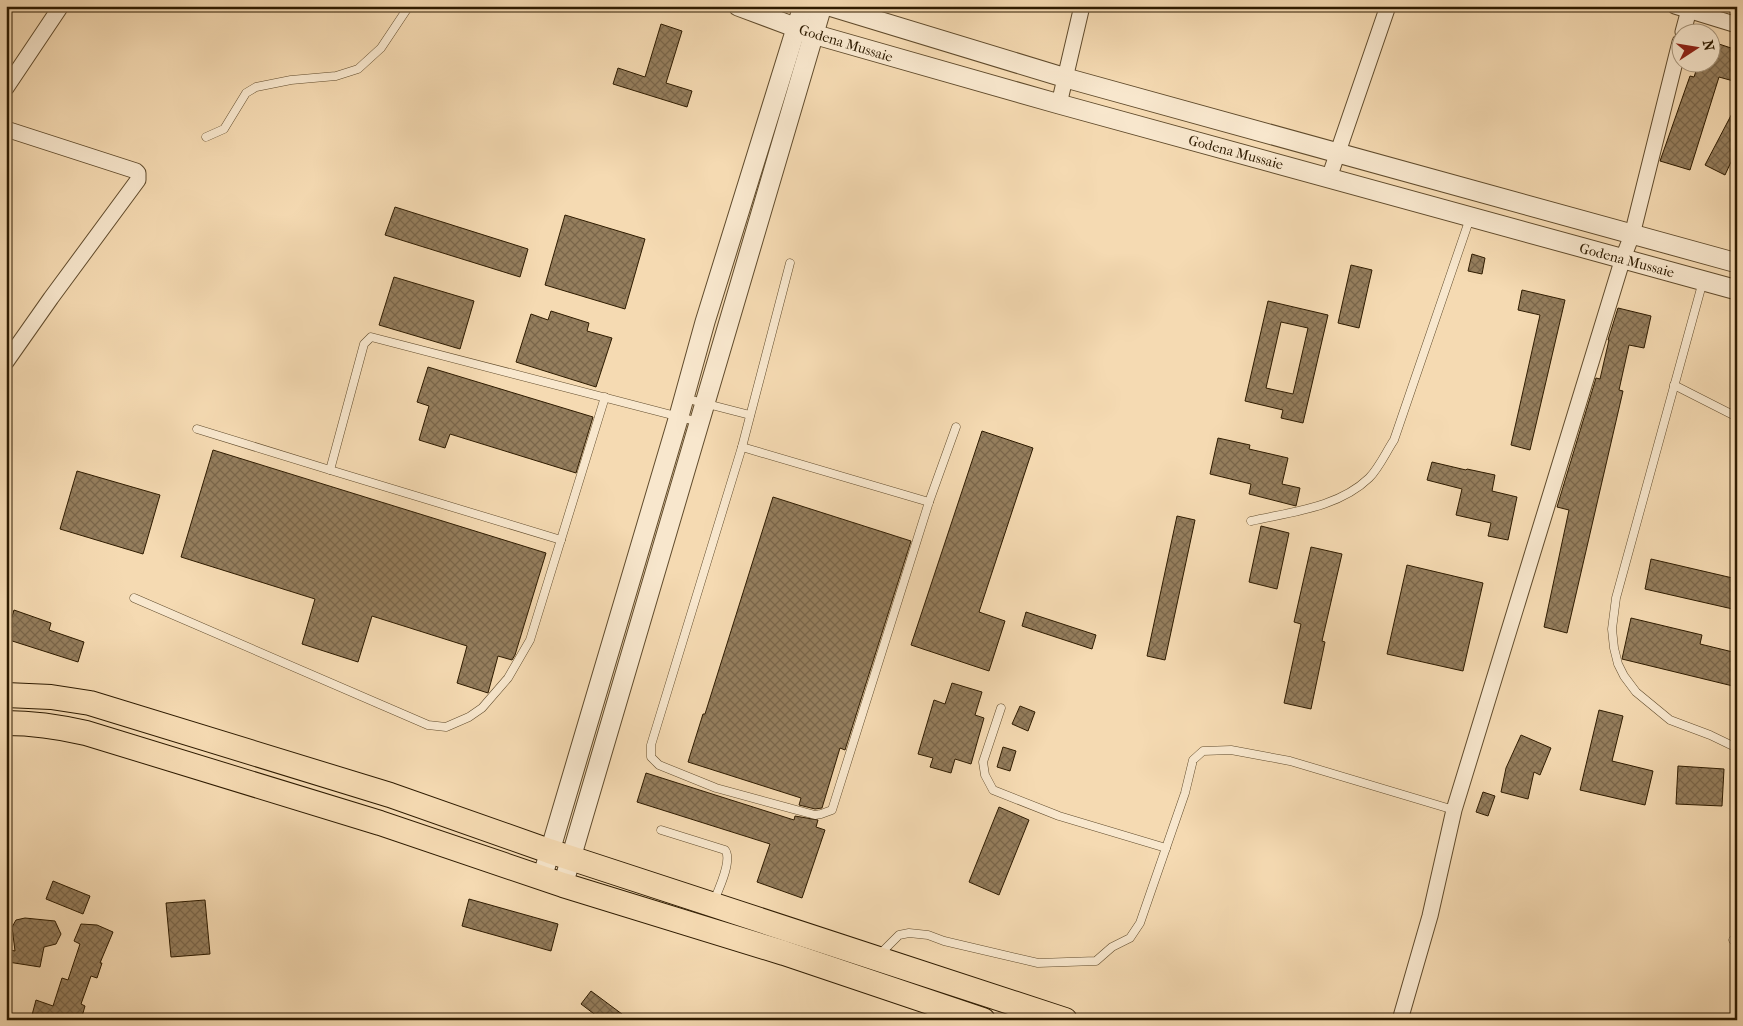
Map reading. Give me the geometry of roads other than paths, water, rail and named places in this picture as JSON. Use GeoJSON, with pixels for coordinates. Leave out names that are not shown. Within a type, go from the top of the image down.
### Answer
{"type":"FeatureCollection","features":[{"type":"Feature","properties":{"kind":"main road"},"geometry":{"type":"LineString","coordinates":[[6,695],[51,697],[90,703],[390,795],[559,854],[1065,1020]]}},
{"type":"Feature","properties":{"kind":"main road"},"geometry":{"type":"LineString","coordinates":[[6,723],[26,723],[66,728],[86,733],[380,823],[552,881],[784,953],[983,1020]]}},
{"type":"Feature","properties":{"kind":"main road"},"geometry":{"type":"LineString","coordinates":[[380,823],[390,795]]}},
{"type":"Feature","properties":{"kind":"main road"},"geometry":{"type":"LineString","coordinates":[[784,953],[792,931]]}},
{"type":"Feature","properties":{"kind":"street"},"geometry":{"type":"LineString","coordinates":[[6,88],[61,6]]}},
{"type":"Feature","properties":{"kind":"street","name":"Godena Mussaie"},"geometry":{"type":"LineString","coordinates":[[738,6],[804,31],[1059,104],[1737,290]]}},
{"type":"Feature","properties":{"kind":"street"},"geometry":{"type":"LineString","coordinates":[[559,854],[705,404],[804,31],[803,6]]}},
{"type":"Feature","properties":{"kind":"street"},"geometry":{"type":"LineString","coordinates":[[552,881],[705,322],[804,31],[822,6]]}},
{"type":"Feature","properties":{"kind":"street","name":"Godena Mussaie"},"geometry":{"type":"LineString","coordinates":[[829,6],[1066,78],[1737,264]]}},
{"type":"Feature","properties":{"kind":"street"},"geometry":{"type":"LineString","coordinates":[[1059,104],[1082,6]]}},
{"type":"Feature","properties":{"kind":"street"},"geometry":{"type":"LineString","coordinates":[[1329,178],[1388,6]]}},
{"type":"Feature","properties":{"kind":"street"},"geometry":{"type":"LineString","coordinates":[[1683,22],[1684,8],[1737,25]]}},
{"type":"Feature","properties":{"kind":"street"},"geometry":{"type":"LineString","coordinates":[[1400,1020],[1430,916],[1454,810],[1623,258],[1632,235],[1673,72]]}},
{"type":"Feature","properties":{"kind":"street"},"geometry":{"type":"LineString","coordinates":[[6,129],[136,171],[138,175],[138,180],[6,362]]}},
{"type":"Feature","properties":{"kind":"lane"},"geometry":{"type":"LineString","coordinates":[[206,137],[224,129],[246,93],[256,87],[284,81],[336,76],[358,69],[381,48],[410,6]]}},
{"type":"Feature","properties":{"kind":"lane"},"geometry":{"type":"LineString","coordinates":[[1251,521],[1322,504],[1341,497],[1350,493],[1377,468],[1394,440],[1470,218]]}},
{"type":"Feature","properties":{"kind":"lane"},"geometry":{"type":"LineString","coordinates":[[790,263],[742,447],[651,745],[651,758],[658,765],[716,788],[815,815],[832,810],[929,502],[956,427]]}},
{"type":"Feature","properties":{"kind":"lane"},"geometry":{"type":"LineString","coordinates":[[1703,281],[1616,598],[1612,629],[1618,664],[1636,692],[1670,720],[1710,735],[1737,748]]}},
{"type":"Feature","properties":{"kind":"lane"},"geometry":{"type":"LineString","coordinates":[[330,470],[364,344],[371,337],[606,397],[682,407],[705,404],[750,416]]}},
{"type":"Feature","properties":{"kind":"lane"},"geometry":{"type":"LineString","coordinates":[[1674,385],[1737,417]]}},
{"type":"Feature","properties":{"kind":"lane"},"geometry":{"type":"LineString","coordinates":[[134,598],[428,726],[446,728],[469,717],[482,708],[508,678],[532,634],[606,397]]}},
{"type":"Feature","properties":{"kind":"lane"},"geometry":{"type":"LineString","coordinates":[[682,407],[699,422]]}},
{"type":"Feature","properties":{"kind":"lane"},"geometry":{"type":"LineString","coordinates":[[197,428],[561,540]]}},
{"type":"Feature","properties":{"kind":"lane"},"geometry":{"type":"LineString","coordinates":[[742,447],[929,502]]}},
{"type":"Feature","properties":{"kind":"lane"},"geometry":{"type":"LineString","coordinates":[[1001,708],[983,762],[985,775],[993,790],[1059,816],[1166,848]]}},
{"type":"Feature","properties":{"kind":"lane"},"geometry":{"type":"LineString","coordinates":[[876,958],[899,936],[909,933],[928,935],[944,941],[1038,963],[1096,961],[1112,947],[1130,938],[1140,923],[1185,793],[1192,760],[1203,751],[1231,750],[1290,760],[1454,810]]}},
{"type":"Feature","properties":{"kind":"lane"},"geometry":{"type":"LineString","coordinates":[[661,830],[724,850],[727,853],[728,861],[713,905]]}}]}
